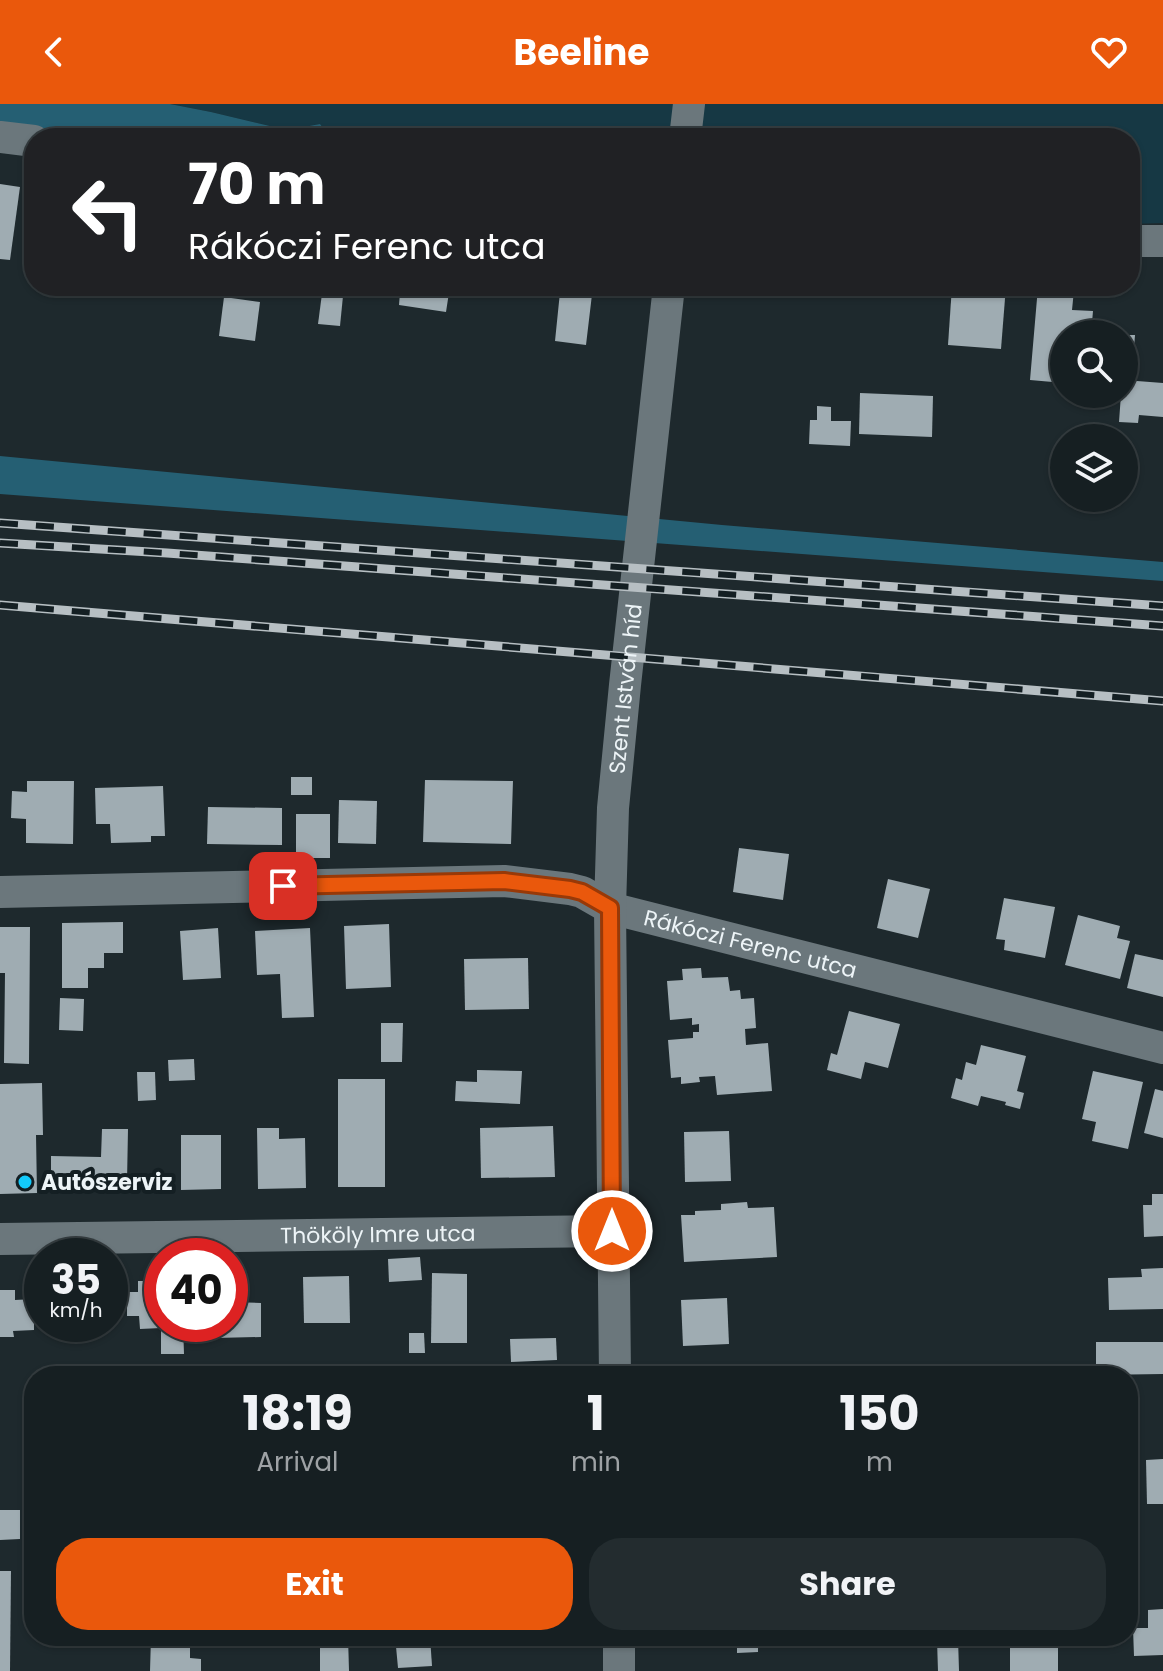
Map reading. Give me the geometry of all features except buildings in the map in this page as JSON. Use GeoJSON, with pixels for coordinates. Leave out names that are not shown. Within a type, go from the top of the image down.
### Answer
{"type":"FeatureCollection","features":[{"type":"Feature","properties":{"kind":"street"},"geometry":{"type":"LineString","coordinates":[[686,128],[689,104]]}},
{"type":"Feature","properties":{"kind":"street"},"geometry":{"type":"LineString","coordinates":[[0,137],[24,140]]}},
{"type":"Feature","properties":{"kind":"street"},"geometry":{"type":"LineString","coordinates":[[1140,241],[1163,241]]}},
{"type":"Feature","properties":{"kind":"street","name":"Szent István híd"},"geometry":{"type":"LineString","coordinates":[[615,1366],[610,908],[613,808],[668,296]]}},
{"type":"Feature","properties":{"kind":"street","name":"Rákóczi Ferenc utca"},"geometry":{"type":"LineString","coordinates":[[0,892],[504,881],[570,889],[582,892],[610,908],[1163,1048]]}},
{"type":"Feature","properties":{"kind":"street","name":"Thököly Imre utca"},"geometry":{"type":"LineString","coordinates":[[0,1239],[612,1231]]}},
{"type":"Feature","properties":{"kind":"street"},"geometry":{"type":"LineString","coordinates":[[619,1646],[619,1671]]}},
{"type":"Feature","properties":{"kind":"shaded area"},"geometry":{"type":"Polygon","coordinates":[[[0,104],[170,104],[279,128],[32,128],[0,124],[0,104]]]}},
{"type":"Feature","properties":{"kind":"shaded area"},"geometry":{"type":"Polygon","coordinates":[[[170,104],[1163,104],[1163,223],[1140,224],[1140,128],[323,128],[320,124],[279,128],[170,104]]]}},
{"type":"Feature","properties":{"kind":"shaded area"},"geometry":{"type":"Polygon","coordinates":[[[320,124],[323,128],[298,128],[320,124]]]}},
{"type":"Feature","properties":{"kind":"shaded area"},"geometry":{"type":"Polygon","coordinates":[[[0,456],[722,525],[1163,562],[1163,581],[0,494],[0,456]]]}},
{"type":"Feature","properties":{"kind":"railway"},"geometry":{"type":"LineString","coordinates":[[0,523],[1163,606]]}},
{"type":"Feature","properties":{"kind":"railway"},"geometry":{"type":"LineString","coordinates":[[0,543],[1163,626]]}},
{"type":"Feature","properties":{"kind":"railway"},"geometry":{"type":"LineString","coordinates":[[0,605],[1163,701]]}},
{"type":"Feature","properties":{"kind":"place","name":"Autószerviz"},"geometry":{"type":"Point","coordinates":[25,1182]}},
{"type":"Feature","properties":{"kind":"route"},"geometry":{"type":"LineString","coordinates":[[283,886],[504,881],[582,892],[610,908],[612,1231]]}}]}
